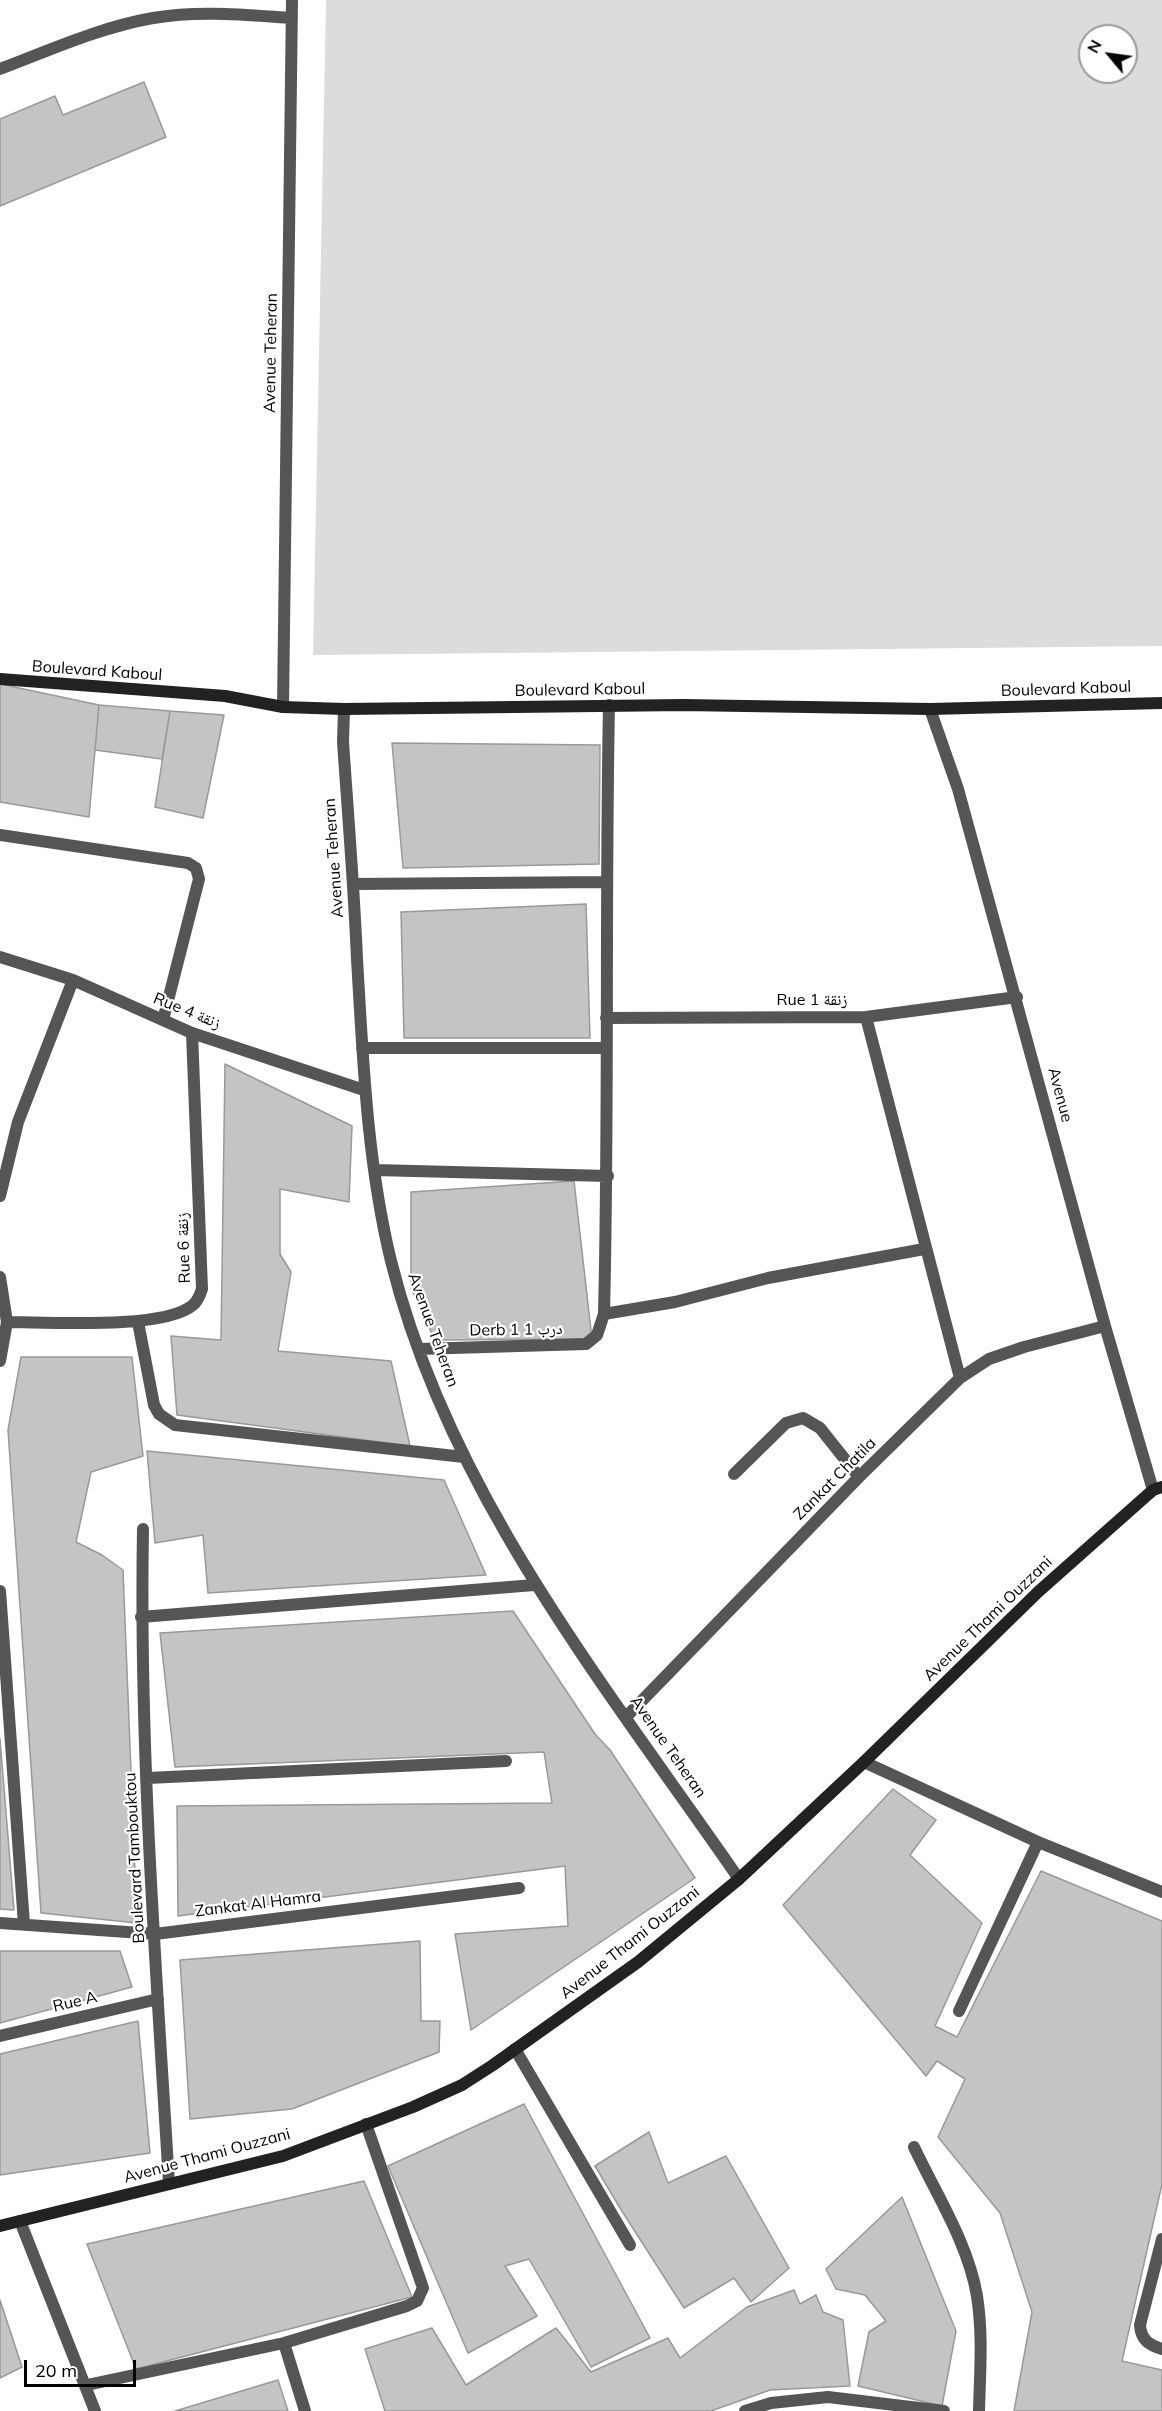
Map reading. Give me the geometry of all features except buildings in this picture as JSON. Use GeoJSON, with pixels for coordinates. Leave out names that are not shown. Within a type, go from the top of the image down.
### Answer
{"type":"FeatureCollection","features":[{"type":"Feature","properties":{"kind":"street","name":"Avenue Teheran"},"geometry":{"type":"LineString","coordinates":[[283,707],[292,0]]}},
{"type":"Feature","properties":{"kind":"street"},"geometry":{"type":"LineString","coordinates":[[0,69],[84,37],[154,17],[208,12],[292,18]]}},
{"type":"Feature","properties":{"kind":"street","name":"Boulevard Kaboul"},"geometry":{"type":"LineString","coordinates":[[0,679],[225,696],[283,707],[344,709],[609,705],[930,709],[1162,703]]}},
{"type":"Feature","properties":{"kind":"street"},"geometry":{"type":"LineString","coordinates":[[609,705],[606,882],[608,1176],[604,1314],[675,1302],[768,1278],[924,1249]]}},
{"type":"Feature","properties":{"kind":"street","name":"Avenue Teheran"},"geometry":{"type":"LineString","coordinates":[[344,709],[342,742],[353,884],[364,1090],[391,1261],[419,1349],[464,1457],[534,1585],[739,1879]]}},
{"type":"Feature","properties":{"kind":"street","name":"Avenue"},"geometry":{"type":"LineString","coordinates":[[930,709],[958,789],[1017,997],[1105,1326],[1158,1489]]}},
{"type":"Feature","properties":{"kind":"street"},"geometry":{"type":"LineString","coordinates":[[0,835],[188,862],[195,868],[199,879],[163,1020]]}},
{"type":"Feature","properties":{"kind":"street"},"geometry":{"type":"LineString","coordinates":[[353,884],[606,882]]}},
{"type":"Feature","properties":{"kind":"street","name":"Rue 4 زنقة"},"geometry":{"type":"LineString","coordinates":[[0,957],[73,980],[192,1033],[364,1090]]}},
{"type":"Feature","properties":{"kind":"street"},"geometry":{"type":"LineString","coordinates":[[0,1196],[18,1122],[73,980]]}},
{"type":"Feature","properties":{"kind":"street","name":"Rue 1 زنقة"},"geometry":{"type":"LineString","coordinates":[[606,1018],[866,1017],[1017,997]]}},
{"type":"Feature","properties":{"kind":"street"},"geometry":{"type":"LineString","coordinates":[[866,1017],[924,1249],[960,1378]]}},
{"type":"Feature","properties":{"kind":"street","name":"Rue 6 زنقة"},"geometry":{"type":"LineString","coordinates":[[7,1322],[138,1322],[192,1307],[198,1300],[202,1289],[192,1033]]}},
{"type":"Feature","properties":{"kind":"street"},"geometry":{"type":"LineString","coordinates":[[362,1048],[606,1048]]}},
{"type":"Feature","properties":{"kind":"street"},"geometry":{"type":"LineString","coordinates":[[375,1170],[608,1176]]}},
{"type":"Feature","properties":{"kind":"street"},"geometry":{"type":"LineString","coordinates":[[0,1277],[7,1322],[0,1361]]}},
{"type":"Feature","properties":{"kind":"street","name":"Derb 1 درب 1"},"geometry":{"type":"LineString","coordinates":[[419,1349],[579,1345],[593,1340],[604,1314]]}},
{"type":"Feature","properties":{"kind":"street"},"geometry":{"type":"LineString","coordinates":[[138,1322],[154,1405],[159,1414],[175,1425],[464,1457]]}},
{"type":"Feature","properties":{"kind":"street","name":"Zankat Chatila"},"geometry":{"type":"LineString","coordinates":[[627,1716],[859,1477],[960,1378],[989,1359],[1024,1347],[1105,1326]]}},
{"type":"Feature","properties":{"kind":"street"},"geometry":{"type":"LineString","coordinates":[[734,1474],[786,1423],[803,1418],[820,1428],[859,1477]]}},
{"type":"Feature","properties":{"kind":"street","name":"Avenue Thami Ouzzani"},"geometry":{"type":"LineString","coordinates":[[0,2226],[283,2156],[413,2107],[462,2085],[638,1962],[739,1879],[864,1762],[1038,1592],[1158,1489]]}},
{"type":"Feature","properties":{"kind":"street","name":"Boulevard Tambouktou"},"geometry":{"type":"LineString","coordinates":[[143,1529],[141,1617],[147,1778],[169,2184]]}},
{"type":"Feature","properties":{"kind":"street"},"geometry":{"type":"LineString","coordinates":[[141,1617],[534,1585]]}},
{"type":"Feature","properties":{"kind":"street"},"geometry":{"type":"LineString","coordinates":[[0,1592],[24,1924]]}},
{"type":"Feature","properties":{"kind":"street"},"geometry":{"type":"LineString","coordinates":[[147,1778],[506,1761]]}},
{"type":"Feature","properties":{"kind":"street"},"geometry":{"type":"LineString","coordinates":[[864,1762],[1038,1842],[1162,1892]]}},
{"type":"Feature","properties":{"kind":"street"},"geometry":{"type":"LineString","coordinates":[[958,2011],[1038,1842]]}},
{"type":"Feature","properties":{"kind":"street","name":"Zankat Al Hamra"},"geometry":{"type":"LineString","coordinates":[[0,1923],[155,1934],[519,1888]]}},
{"type":"Feature","properties":{"kind":"street","name":"Rue A"},"geometry":{"type":"LineString","coordinates":[[0,2036],[158,1999]]}},
{"type":"Feature","properties":{"kind":"street"},"geometry":{"type":"LineString","coordinates":[[515,2049],[630,2246]]}},
{"type":"Feature","properties":{"kind":"street"},"geometry":{"type":"LineString","coordinates":[[87,2385],[284,2343],[407,2307],[417,2301],[423,2288],[366,2124]]}},
{"type":"Feature","properties":{"kind":"street"},"geometry":{"type":"LineString","coordinates":[[914,2147],[965,2253],[976,2294],[981,2335],[979,2411]]}},
{"type":"Feature","properties":{"kind":"street"},"geometry":{"type":"LineString","coordinates":[[20,2221],[87,2385],[95,2411]]}},
{"type":"Feature","properties":{"kind":"street"},"geometry":{"type":"LineString","coordinates":[[1162,2239],[1140,2325],[1140,2335],[1144,2340],[1162,2349]]}},
{"type":"Feature","properties":{"kind":"street"},"geometry":{"type":"LineString","coordinates":[[284,2343],[305,2411]]}},
{"type":"Feature","properties":{"kind":"street"},"geometry":{"type":"LineString","coordinates":[[824,2411],[828,2397]]}},
{"type":"Feature","properties":{"kind":"street"},"geometry":{"type":"LineString","coordinates":[[746,2411],[771,2403],[828,2397],[944,2411]]}},
{"type":"Feature","properties":{"kind":"shaded area"},"geometry":{"type":"Polygon","coordinates":[[[326,0],[1162,0],[1162,646],[313,655],[326,0]]]}}]}
